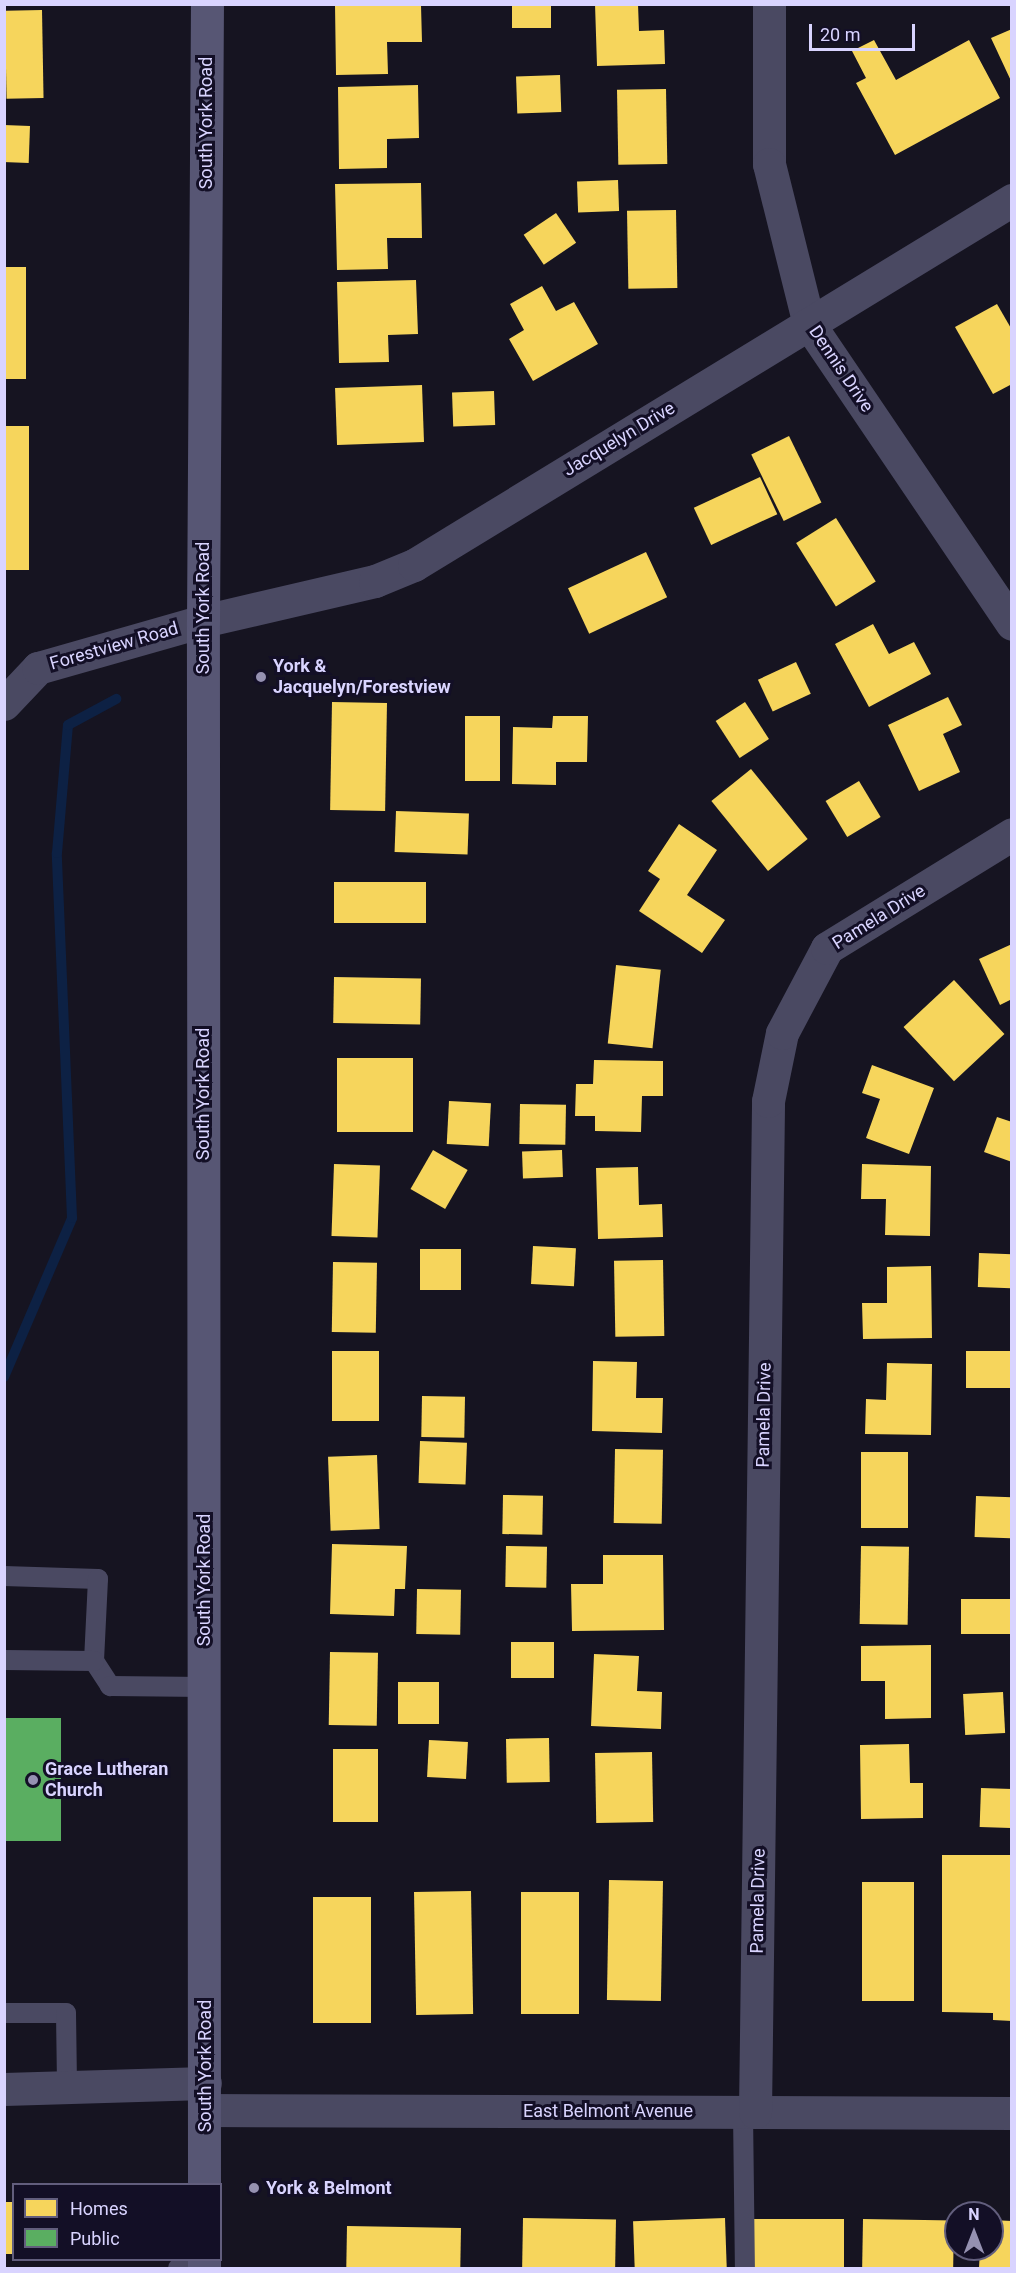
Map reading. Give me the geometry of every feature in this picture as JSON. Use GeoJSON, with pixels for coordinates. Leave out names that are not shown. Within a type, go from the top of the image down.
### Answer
{"type":"FeatureCollection","features":[{"type":"Feature","properties":{"kind":"main road","name":"South York Road"},"geometry":{"type":"LineString","coordinates":[[204,2183],[203,621],[207,4]]}},
{"type":"Feature","properties":{"kind":"street","name":"Dennis Drive"},"geometry":{"type":"LineString","coordinates":[[769,4],[769,164],[809,324],[1011,624]]}},
{"type":"Feature","properties":{"kind":"street","name":"Jacquelyn Drive"},"geometry":{"type":"LineString","coordinates":[[203,621],[375,581],[414,565],[1011,200]]}},
{"type":"Feature","properties":{"kind":"street","name":"Forestview Road"},"geometry":{"type":"LineString","coordinates":[[4,704],[38,668],[203,621]]}},
{"type":"Feature","properties":{"kind":"street","name":"Pamela Drive"},"geometry":{"type":"LineString","coordinates":[[749,2112],[768,1101],[772,1078],[782,1033],[827,948],[1011,834]]}},
{"type":"Feature","properties":{"kind":"street","name":"East Belmont Avenue"},"geometry":{"type":"LineString","coordinates":[[4,2089],[67,2087],[205,2096],[749,2112],[1011,2113]]}},
{"type":"Feature","properties":{"kind":"lane"},"geometry":{"type":"LineString","coordinates":[[4,1576],[98,1579],[94,1661],[110,1686],[204,1687]]}},
{"type":"Feature","properties":{"kind":"lane"},"geometry":{"type":"LineString","coordinates":[[4,1660],[94,1661]]}},
{"type":"Feature","properties":{"kind":"lane"},"geometry":{"type":"LineString","coordinates":[[4,2013],[66,2013],[67,2087]]}},
{"type":"Feature","properties":{"kind":"lane"},"geometry":{"type":"LineString","coordinates":[[745,2268],[749,2112]]}},
{"type":"Feature","properties":{"kind":"lane"},"geometry":{"type":"LineString","coordinates":[[178,2268],[204,2268]]}},
{"type":"Feature","properties":{"kind":"building: Homes"},"geometry":{"type":"Polygon","coordinates":[[[512,4],[551,4],[551,28],[512,28],[512,4]]]}},
{"type":"Feature","properties":{"kind":"building: Homes"},"geometry":{"type":"Polygon","coordinates":[[[595,4],[638,4],[639,31],[664,30],[665,64],[597,66],[595,4]]]}},
{"type":"Feature","properties":{"kind":"building: Homes"},"geometry":{"type":"Polygon","coordinates":[[[335,5],[421,5],[422,42],[387,42],[388,74],[336,75],[335,5]]]}},
{"type":"Feature","properties":{"kind":"building: Homes"},"geometry":{"type":"Polygon","coordinates":[[[42,10],[44,98],[7,99],[5,11],[42,10]]]}},
{"type":"Feature","properties":{"kind":"building: Homes"},"geometry":{"type":"Polygon","coordinates":[[[1012,29],[1012,83],[991,38],[1012,29]]]}},
{"type":"Feature","properties":{"kind":"building: Homes"},"geometry":{"type":"Polygon","coordinates":[[[874,40],[896,80],[969,40],[1000,98],[895,155],[856,83],[866,78],[852,51],[874,40]]]}},
{"type":"Feature","properties":{"kind":"building: Homes"},"geometry":{"type":"Polygon","coordinates":[[[560,75],[561,112],[517,114],[516,77],[560,75]]]}},
{"type":"Feature","properties":{"kind":"building: Homes"},"geometry":{"type":"Polygon","coordinates":[[[418,85],[419,138],[387,139],[387,168],[339,169],[338,87],[418,85]]]}},
{"type":"Feature","properties":{"kind":"building: Homes"},"geometry":{"type":"Polygon","coordinates":[[[666,89],[667,164],[618,165],[617,90],[666,89]]]}},
{"type":"Feature","properties":{"kind":"building: Homes"},"geometry":{"type":"Polygon","coordinates":[[[4,125],[30,126],[29,163],[4,162],[4,125]]]}},
{"type":"Feature","properties":{"kind":"building: Homes"},"geometry":{"type":"Polygon","coordinates":[[[618,180],[619,211],[578,212],[577,181],[618,180]]]}},
{"type":"Feature","properties":{"kind":"building: Homes"},"geometry":{"type":"Polygon","coordinates":[[[421,183],[422,238],[387,238],[388,269],[337,270],[335,184],[421,183]]]}},
{"type":"Feature","properties":{"kind":"building: Homes"},"geometry":{"type":"Polygon","coordinates":[[[676,210],[677,288],[628,289],[627,211],[676,210]]]}},
{"type":"Feature","properties":{"kind":"building: Homes"},"geometry":{"type":"Polygon","coordinates":[[[556,213],[576,243],[544,265],[524,235],[556,213]]]}},
{"type":"Feature","properties":{"kind":"building: Homes"},"geometry":{"type":"Polygon","coordinates":[[[4,267],[26,267],[26,379],[4,379],[4,267]]]}},
{"type":"Feature","properties":{"kind":"building: Homes"},"geometry":{"type":"Polygon","coordinates":[[[416,280],[418,334],[388,335],[389,362],[339,363],[337,282],[416,280]]]}},
{"type":"Feature","properties":{"kind":"building: Homes"},"geometry":{"type":"Polygon","coordinates":[[[542,286],[556,311],[574,302],[598,344],[533,381],[509,339],[524,330],[510,304],[542,286]]]}},
{"type":"Feature","properties":{"kind":"building: Homes"},"geometry":{"type":"Polygon","coordinates":[[[997,304],[1012,330],[1012,384],[993,394],[955,327],[997,304]]]}},
{"type":"Feature","properties":{"kind":"building: Homes"},"geometry":{"type":"Polygon","coordinates":[[[422,385],[424,442],[337,445],[335,388],[422,385]]]}},
{"type":"Feature","properties":{"kind":"building: Homes"},"geometry":{"type":"Polygon","coordinates":[[[494,391],[495,425],[453,426],[452,392],[494,391]]]}},
{"type":"Feature","properties":{"kind":"building: Homes"},"geometry":{"type":"Polygon","coordinates":[[[4,426],[29,426],[29,570],[4,570],[4,426]]]}},
{"type":"Feature","properties":{"kind":"building: Homes"},"geometry":{"type":"Polygon","coordinates":[[[789,436],[821,503],[784,521],[751,454],[789,436]]]}},
{"type":"Feature","properties":{"kind":"building: Homes"},"geometry":{"type":"Polygon","coordinates":[[[760,477],[777,514],[711,545],[694,508],[760,477]]]}},
{"type":"Feature","properties":{"kind":"building: Homes"},"geometry":{"type":"Polygon","coordinates":[[[836,518],[876,582],[836,607],[796,543],[836,518]]]}},
{"type":"Feature","properties":{"kind":"building: Homes"},"geometry":{"type":"Polygon","coordinates":[[[646,552],[667,597],[589,634],[568,588],[646,552]]]}},
{"type":"Feature","properties":{"kind":"building: Homes"},"geometry":{"type":"Polygon","coordinates":[[[873,624],[889,654],[914,642],[931,674],[869,707],[835,644],[873,624]]]}},
{"type":"Feature","properties":{"kind":"building: Homes"},"geometry":{"type":"Polygon","coordinates":[[[796,662],[811,694],[773,711],[758,680],[796,662]]]}},
{"type":"Feature","properties":{"kind":"building: Homes"},"geometry":{"type":"Polygon","coordinates":[[[948,697],[962,725],[943,734],[960,772],[919,791],[888,725],[948,697]]]}},
{"type":"Feature","properties":{"kind":"building: Homes"},"geometry":{"type":"Polygon","coordinates":[[[332,702],[387,703],[385,811],[330,810],[332,702]]]}},
{"type":"Feature","properties":{"kind":"building: Homes"},"geometry":{"type":"Polygon","coordinates":[[[745,702],[769,739],[740,758],[716,721],[745,702]]]}},
{"type":"Feature","properties":{"kind":"building: Homes"},"geometry":{"type":"Polygon","coordinates":[[[465,716],[500,716],[500,781],[465,781],[465,716]]]}},
{"type":"Feature","properties":{"kind":"building: Homes"},"geometry":{"type":"Polygon","coordinates":[[[553,716],[588,716],[587,762],[556,762],[556,785],[512,784],[513,727],[552,728],[553,716]]]}},
{"type":"Feature","properties":{"kind":"building: Homes"},"geometry":{"type":"Polygon","coordinates":[[[751,769],[808,839],[768,871],[711,801],[751,769]]]}},
{"type":"Feature","properties":{"kind":"building: Homes"},"geometry":{"type":"Polygon","coordinates":[[[859,781],[881,817],[847,837],[826,801],[859,781]]]}},
{"type":"Feature","properties":{"kind":"building: Homes"},"geometry":{"type":"Polygon","coordinates":[[[396,811],[469,814],[468,855],[395,852],[396,811]]]}},
{"type":"Feature","properties":{"kind":"building: Homes"},"geometry":{"type":"Polygon","coordinates":[[[679,824],[717,850],[687,895],[725,920],[702,953],[639,911],[660,879],[648,871],[679,824]]]}},
{"type":"Feature","properties":{"kind":"building: Homes"},"geometry":{"type":"Polygon","coordinates":[[[334,882],[426,882],[426,923],[334,923],[334,882]]]}},
{"type":"Feature","properties":{"kind":"building: Homes"},"geometry":{"type":"Polygon","coordinates":[[[1012,944],[1012,999],[1000,1005],[979,959],[1012,944]]]}},
{"type":"Feature","properties":{"kind":"building: Homes"},"geometry":{"type":"Polygon","coordinates":[[[616,965],[661,970],[652,1048],[608,1044],[616,965]]]}},
{"type":"Feature","properties":{"kind":"building: Homes"},"geometry":{"type":"Polygon","coordinates":[[[334,977],[421,979],[420,1025],[333,1023],[334,977]]]}},
{"type":"Feature","properties":{"kind":"building: Homes"},"geometry":{"type":"Polygon","coordinates":[[[954,980],[1004,1034],[954,1081],[904,1027],[954,980]]]}},
{"type":"Feature","properties":{"kind":"building: Homes"},"geometry":{"type":"Polygon","coordinates":[[[337,1058],[413,1058],[413,1132],[337,1132],[337,1058]]]}},
{"type":"Feature","properties":{"kind":"building: Homes"},"geometry":{"type":"Polygon","coordinates":[[[594,1060],[663,1061],[663,1096],[642,1096],[641,1132],[595,1131],[595,1116],[575,1116],[576,1084],[593,1084],[594,1060]]]}},
{"type":"Feature","properties":{"kind":"building: Homes"},"geometry":{"type":"Polygon","coordinates":[[[872,1065],[934,1088],[909,1154],[866,1138],[880,1099],[862,1093],[872,1065]]]}},
{"type":"Feature","properties":{"kind":"building: Homes"},"geometry":{"type":"Polygon","coordinates":[[[449,1101],[491,1103],[489,1146],[447,1144],[449,1101]]]}},
{"type":"Feature","properties":{"kind":"building: Homes"},"geometry":{"type":"Polygon","coordinates":[[[520,1104],[566,1105],[565,1145],[519,1144],[520,1104]]]}},
{"type":"Feature","properties":{"kind":"building: Homes"},"geometry":{"type":"Polygon","coordinates":[[[997,1117],[1012,1122],[1012,1162],[984,1152],[997,1117]]]}},
{"type":"Feature","properties":{"kind":"building: Homes"},"geometry":{"type":"Polygon","coordinates":[[[433,1150],[468,1170],[445,1209],[411,1189],[433,1150]]]}},
{"type":"Feature","properties":{"kind":"building: Homes"},"geometry":{"type":"Polygon","coordinates":[[[562,1150],[563,1177],[523,1178],[522,1151],[562,1150]]]}},
{"type":"Feature","properties":{"kind":"building: Homes"},"geometry":{"type":"Polygon","coordinates":[[[334,1164],[380,1166],[377,1238],[331,1236],[334,1164]]]}},
{"type":"Feature","properties":{"kind":"building: Homes"},"geometry":{"type":"Polygon","coordinates":[[[862,1164],[931,1166],[930,1236],[885,1235],[886,1199],[861,1199],[862,1164]]]}},
{"type":"Feature","properties":{"kind":"building: Homes"},"geometry":{"type":"Polygon","coordinates":[[[638,1167],[639,1205],[662,1204],[663,1237],[598,1239],[596,1168],[638,1167]]]}},
{"type":"Feature","properties":{"kind":"building: Homes"},"geometry":{"type":"Polygon","coordinates":[[[533,1246],[576,1248],[574,1286],[531,1284],[533,1246]]]}},
{"type":"Feature","properties":{"kind":"building: Homes"},"geometry":{"type":"Polygon","coordinates":[[[420,1249],[461,1249],[461,1290],[420,1290],[420,1249]]]}},
{"type":"Feature","properties":{"kind":"building: Homes"},"geometry":{"type":"Polygon","coordinates":[[[979,1253],[1012,1254],[1011,1288],[978,1287],[979,1253]]]}},
{"type":"Feature","properties":{"kind":"building: Homes"},"geometry":{"type":"Polygon","coordinates":[[[663,1260],[664,1336],[615,1337],[614,1261],[663,1260]]]}},
{"type":"Feature","properties":{"kind":"building: Homes"},"geometry":{"type":"Polygon","coordinates":[[[333,1262],[377,1263],[376,1333],[332,1332],[333,1262]]]}},
{"type":"Feature","properties":{"kind":"building: Homes"},"geometry":{"type":"Polygon","coordinates":[[[931,1266],[932,1338],[863,1339],[862,1303],[887,1303],[887,1267],[931,1266]]]}},
{"type":"Feature","properties":{"kind":"building: Homes"},"geometry":{"type":"Polygon","coordinates":[[[332,1351],[379,1351],[379,1421],[332,1421],[332,1351]]]}},
{"type":"Feature","properties":{"kind":"building: Homes"},"geometry":{"type":"Polygon","coordinates":[[[966,1351],[1010,1351],[1010,1388],[966,1388],[966,1351]]]}},
{"type":"Feature","properties":{"kind":"building: Homes"},"geometry":{"type":"Polygon","coordinates":[[[593,1361],[637,1362],[636,1398],[663,1398],[662,1433],[592,1431],[593,1361]]]}},
{"type":"Feature","properties":{"kind":"building: Homes"},"geometry":{"type":"Polygon","coordinates":[[[887,1363],[932,1364],[931,1435],[865,1434],[866,1399],[886,1400],[887,1363]]]}},
{"type":"Feature","properties":{"kind":"building: Homes"},"geometry":{"type":"Polygon","coordinates":[[[422,1396],[465,1397],[464,1438],[421,1437],[422,1396]]]}},
{"type":"Feature","properties":{"kind":"building: Homes"},"geometry":{"type":"Polygon","coordinates":[[[420,1441],[467,1443],[466,1485],[419,1483],[420,1441]]]}},
{"type":"Feature","properties":{"kind":"building: Homes"},"geometry":{"type":"Polygon","coordinates":[[[615,1449],[663,1450],[662,1524],[614,1523],[615,1449]]]}},
{"type":"Feature","properties":{"kind":"building: Homes"},"geometry":{"type":"Polygon","coordinates":[[[861,1452],[908,1452],[908,1528],[861,1528],[861,1452]]]}},
{"type":"Feature","properties":{"kind":"building: Homes"},"geometry":{"type":"Polygon","coordinates":[[[377,1455],[380,1529],[331,1531],[328,1457],[377,1455]]]}},
{"type":"Feature","properties":{"kind":"building: Homes"},"geometry":{"type":"Polygon","coordinates":[[[503,1495],[543,1496],[542,1535],[502,1534],[503,1495]]]}},
{"type":"Feature","properties":{"kind":"building: Homes"},"geometry":{"type":"Polygon","coordinates":[[[976,1496],[1012,1497],[1011,1538],[975,1537],[976,1496]]]}},
{"type":"Feature","properties":{"kind":"building: Homes"},"geometry":{"type":"Polygon","coordinates":[[[332,1544],[407,1546],[405,1589],[395,1589],[394,1616],[330,1614],[332,1544]]]}},
{"type":"Feature","properties":{"kind":"building: Homes"},"geometry":{"type":"Polygon","coordinates":[[[506,1546],[547,1547],[546,1588],[505,1587],[506,1546]]]}},
{"type":"Feature","properties":{"kind":"building: Homes"},"geometry":{"type":"Polygon","coordinates":[[[861,1546],[909,1547],[908,1625],[860,1624],[861,1546]]]}},
{"type":"Feature","properties":{"kind":"building: Homes"},"geometry":{"type":"Polygon","coordinates":[[[603,1555],[663,1555],[664,1630],[572,1631],[571,1584],[603,1584],[603,1555]]]}},
{"type":"Feature","properties":{"kind":"building: Homes"},"geometry":{"type":"Polygon","coordinates":[[[417,1589],[461,1590],[460,1635],[416,1634],[417,1589]]]}},
{"type":"Feature","properties":{"kind":"building: Homes"},"geometry":{"type":"Polygon","coordinates":[[[961,1599],[1012,1599],[1012,1634],[961,1634],[961,1599]]]}},
{"type":"Feature","properties":{"kind":"building: Homes"},"geometry":{"type":"Polygon","coordinates":[[[511,1642],[554,1642],[554,1678],[511,1678],[511,1642]]]}},
{"type":"Feature","properties":{"kind":"building: Homes"},"geometry":{"type":"Polygon","coordinates":[[[931,1645],[931,1718],[885,1719],[885,1681],[861,1681],[861,1646],[931,1645]]]}},
{"type":"Feature","properties":{"kind":"building: Homes"},"geometry":{"type":"Polygon","coordinates":[[[330,1652],[378,1653],[377,1726],[329,1725],[330,1652]]]}},
{"type":"Feature","properties":{"kind":"building: Homes"},"geometry":{"type":"Polygon","coordinates":[[[594,1654],[639,1656],[637,1691],[662,1692],[661,1729],[591,1726],[594,1654]]]}},
{"type":"Feature","properties":{"kind":"building: Homes"},"geometry":{"type":"Polygon","coordinates":[[[398,1682],[439,1682],[439,1724],[398,1724],[398,1682]]]}},
{"type":"Feature","properties":{"kind":"building: Homes"},"geometry":{"type":"Polygon","coordinates":[[[1003,1692],[1005,1733],[965,1735],[963,1694],[1003,1692]]]}},
{"type":"Feature","properties":{"kind":"building: Homes"},"geometry":{"type":"Polygon","coordinates":[[[549,1738],[550,1782],[507,1783],[506,1739],[549,1738]]]}},
{"type":"Feature","properties":{"kind":"building: Homes"},"geometry":{"type":"Polygon","coordinates":[[[429,1740],[468,1742],[466,1779],[427,1777],[429,1740]]]}},
{"type":"Feature","properties":{"kind":"building: Homes"},"geometry":{"type":"Polygon","coordinates":[[[909,1744],[910,1783],[923,1783],[923,1818],[861,1819],[860,1745],[909,1744]]]}},
{"type":"Feature","properties":{"kind":"building: Homes"},"geometry":{"type":"Polygon","coordinates":[[[333,1749],[378,1749],[378,1822],[333,1822],[333,1749]]]}},
{"type":"Feature","properties":{"kind":"building: Homes"},"geometry":{"type":"Polygon","coordinates":[[[652,1752],[653,1822],[596,1823],[595,1753],[652,1752]]]}},
{"type":"Feature","properties":{"kind":"building: Homes"},"geometry":{"type":"Polygon","coordinates":[[[981,1788],[1012,1789],[1011,1828],[980,1827],[981,1788]]]}},
{"type":"Feature","properties":{"kind":"building: Homes"},"geometry":{"type":"Polygon","coordinates":[[[942,1855],[1012,1855],[1012,2021],[993,2020],[993,2013],[942,2012],[942,1855]]]}},
{"type":"Feature","properties":{"kind":"building: Homes"},"geometry":{"type":"Polygon","coordinates":[[[609,1880],[663,1881],[661,2001],[607,2000],[609,1880]]]}},
{"type":"Feature","properties":{"kind":"building: Homes"},"geometry":{"type":"Polygon","coordinates":[[[862,1882],[914,1882],[914,2001],[862,2001],[862,1882]]]}},
{"type":"Feature","properties":{"kind":"building: Homes"},"geometry":{"type":"Polygon","coordinates":[[[471,1891],[473,2014],[416,2015],[414,1892],[471,1891]]]}},
{"type":"Feature","properties":{"kind":"building: Homes"},"geometry":{"type":"Polygon","coordinates":[[[521,1892],[579,1892],[579,2014],[521,2014],[521,1892]]]}},
{"type":"Feature","properties":{"kind":"building: Homes"},"geometry":{"type":"Polygon","coordinates":[[[313,1897],[371,1897],[371,2023],[313,2023],[313,1897]]]}},
{"type":"Feature","properties":{"kind":"building: Homes"},"geometry":{"type":"Polygon","coordinates":[[[4,2202],[12,2202],[12,2254],[4,2254],[4,2202]]]}},
{"type":"Feature","properties":{"kind":"building: Homes"},"geometry":{"type":"Polygon","coordinates":[[[523,2218],[616,2220],[615,2268],[522,2268],[523,2218]]]}},
{"type":"Feature","properties":{"kind":"building: Homes"},"geometry":{"type":"Polygon","coordinates":[[[725,2218],[727,2268],[635,2268],[633,2221],[725,2218]]]}},
{"type":"Feature","properties":{"kind":"building: Homes"},"geometry":{"type":"Polygon","coordinates":[[[752,2219],[844,2219],[844,2268],[752,2268],[752,2219]]]}},
{"type":"Feature","properties":{"kind":"building: Homes"},"geometry":{"type":"Polygon","coordinates":[[[863,2219],[944,2220],[944,2261],[953,2261],[953,2268],[862,2268],[863,2219]]]}},
{"type":"Feature","properties":{"kind":"building: Homes"},"geometry":{"type":"Polygon","coordinates":[[[1004,2221],[1012,2221],[1012,2268],[979,2268],[979,2261],[1004,2261],[1004,2221]]]}},
{"type":"Feature","properties":{"kind":"building: Homes"},"geometry":{"type":"Polygon","coordinates":[[[347,2226],[461,2228],[460,2268],[346,2268],[347,2226]]]}},
{"type":"Feature","properties":{"kind":"building: Public","name":"Grace Lutheran Church"},"geometry":{"type":"Polygon","coordinates":[[[4,1718],[61,1718],[61,1841],[4,1841],[4,1718]]]}},
{"type":"Feature","properties":{"kind":"waterway"},"geometry":{"type":"LineString","coordinates":[[4,1377],[72,1218],[57,853],[68,725],[116,699]]}},
{"type":"Feature","properties":{"kind":"place","name":"York & Jacquelyn/Forestview"},"geometry":{"type":"Point","coordinates":[261,677]}},
{"type":"Feature","properties":{"kind":"place","name":"Grace Lutheran Church"},"geometry":{"type":"Point","coordinates":[33,1780]}},
{"type":"Feature","properties":{"kind":"place","name":"York & Belmont"},"geometry":{"type":"Point","coordinates":[254,2188]}}]}
